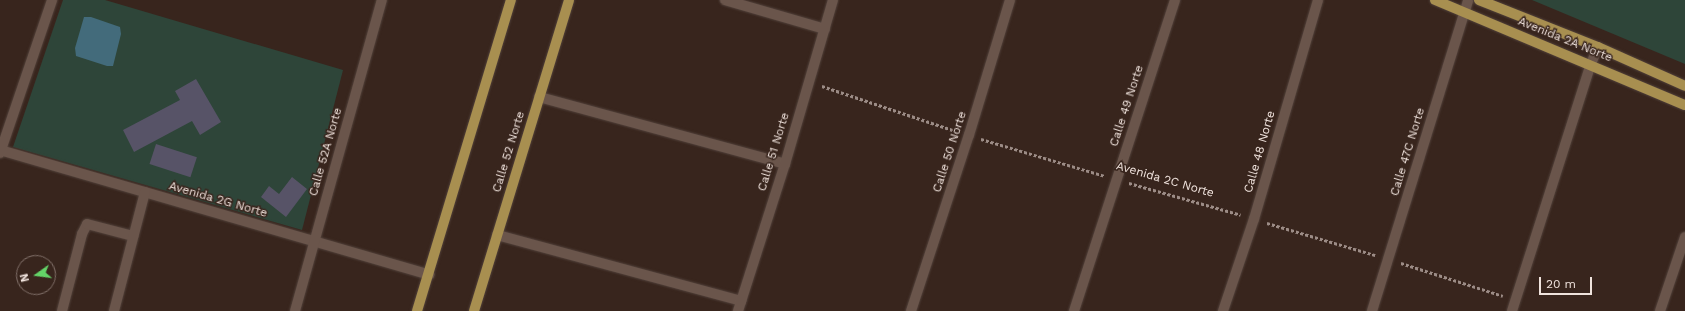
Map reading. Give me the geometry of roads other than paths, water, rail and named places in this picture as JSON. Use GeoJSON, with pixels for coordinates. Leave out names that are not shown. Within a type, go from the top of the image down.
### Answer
{"type":"FeatureCollection","features":[{"type":"Feature","properties":{"kind":"main road"},"geometry":{"type":"LineString","coordinates":[[418,311],[511,0]]}},
{"type":"Feature","properties":{"kind":"main road","name":"Calle 52 Norte"},"geometry":{"type":"LineString","coordinates":[[474,311],[569,0]]}},
{"type":"Feature","properties":{"kind":"main road","name":"Avenida 2A Norte"},"geometry":{"type":"LineString","coordinates":[[1434,0],[1685,105]]}},
{"type":"Feature","properties":{"kind":"main road","name":"Avenida 2A Norte"},"geometry":{"type":"LineString","coordinates":[[1479,0],[1598,47],[1685,86]]}},
{"type":"Feature","properties":{"kind":"street"},"geometry":{"type":"LineString","coordinates":[[0,151],[52,0]]}},
{"type":"Feature","properties":{"kind":"street","name":"Calle 52A Norte"},"geometry":{"type":"LineString","coordinates":[[295,311],[382,0]]}},
{"type":"Feature","properties":{"kind":"street"},"geometry":{"type":"LineString","coordinates":[[725,0],[825,29]]}},
{"type":"Feature","properties":{"kind":"street","name":"Calle 51 Norte"},"geometry":{"type":"LineString","coordinates":[[740,306],[785,164],[833,0]]}},
{"type":"Feature","properties":{"kind":"street","name":"Calle 50 Norte"},"geometry":{"type":"LineString","coordinates":[[912,311],[969,136],[1010,0]]}},
{"type":"Feature","properties":{"kind":"street","name":"Calle 49 Norte"},"geometry":{"type":"LineString","coordinates":[[1074,311],[1175,0]]}},
{"type":"Feature","properties":{"kind":"street","name":"Calle 48 Norte"},"geometry":{"type":"LineString","coordinates":[[1223,311],[1254,219],[1318,0]]}},
{"type":"Feature","properties":{"kind":"street","name":"Calle 47C Norte"},"geometry":{"type":"LineString","coordinates":[[1372,311],[1468,0]]}},
{"type":"Feature","properties":{"kind":"street"},"geometry":{"type":"LineString","coordinates":[[1512,311],[1590,64],[1598,47]]}},
{"type":"Feature","properties":{"kind":"street"},"geometry":{"type":"LineString","coordinates":[[539,97],[785,164]]}},
{"type":"Feature","properties":{"kind":"street","name":"Avenida 2G Norte"},"geometry":{"type":"LineString","coordinates":[[0,151],[429,275]]}},
{"type":"Feature","properties":{"kind":"street"},"geometry":{"type":"LineString","coordinates":[[114,311],[145,192]]}},
{"type":"Feature","properties":{"kind":"street"},"geometry":{"type":"LineString","coordinates":[[62,311],[82,234],[87,224],[133,236]]}},
{"type":"Feature","properties":{"kind":"street"},"geometry":{"type":"LineString","coordinates":[[497,235],[740,306]]}},
{"type":"Feature","properties":{"kind":"street"},"geometry":{"type":"LineString","coordinates":[[1660,311],[1685,237]]}},
{"type":"Feature","properties":{"kind":"water"},"geometry":{"type":"Polygon","coordinates":[[[84,17],[91,17],[120,27],[121,34],[113,66],[107,66],[76,56],[75,48],[84,17]]]}}]}
